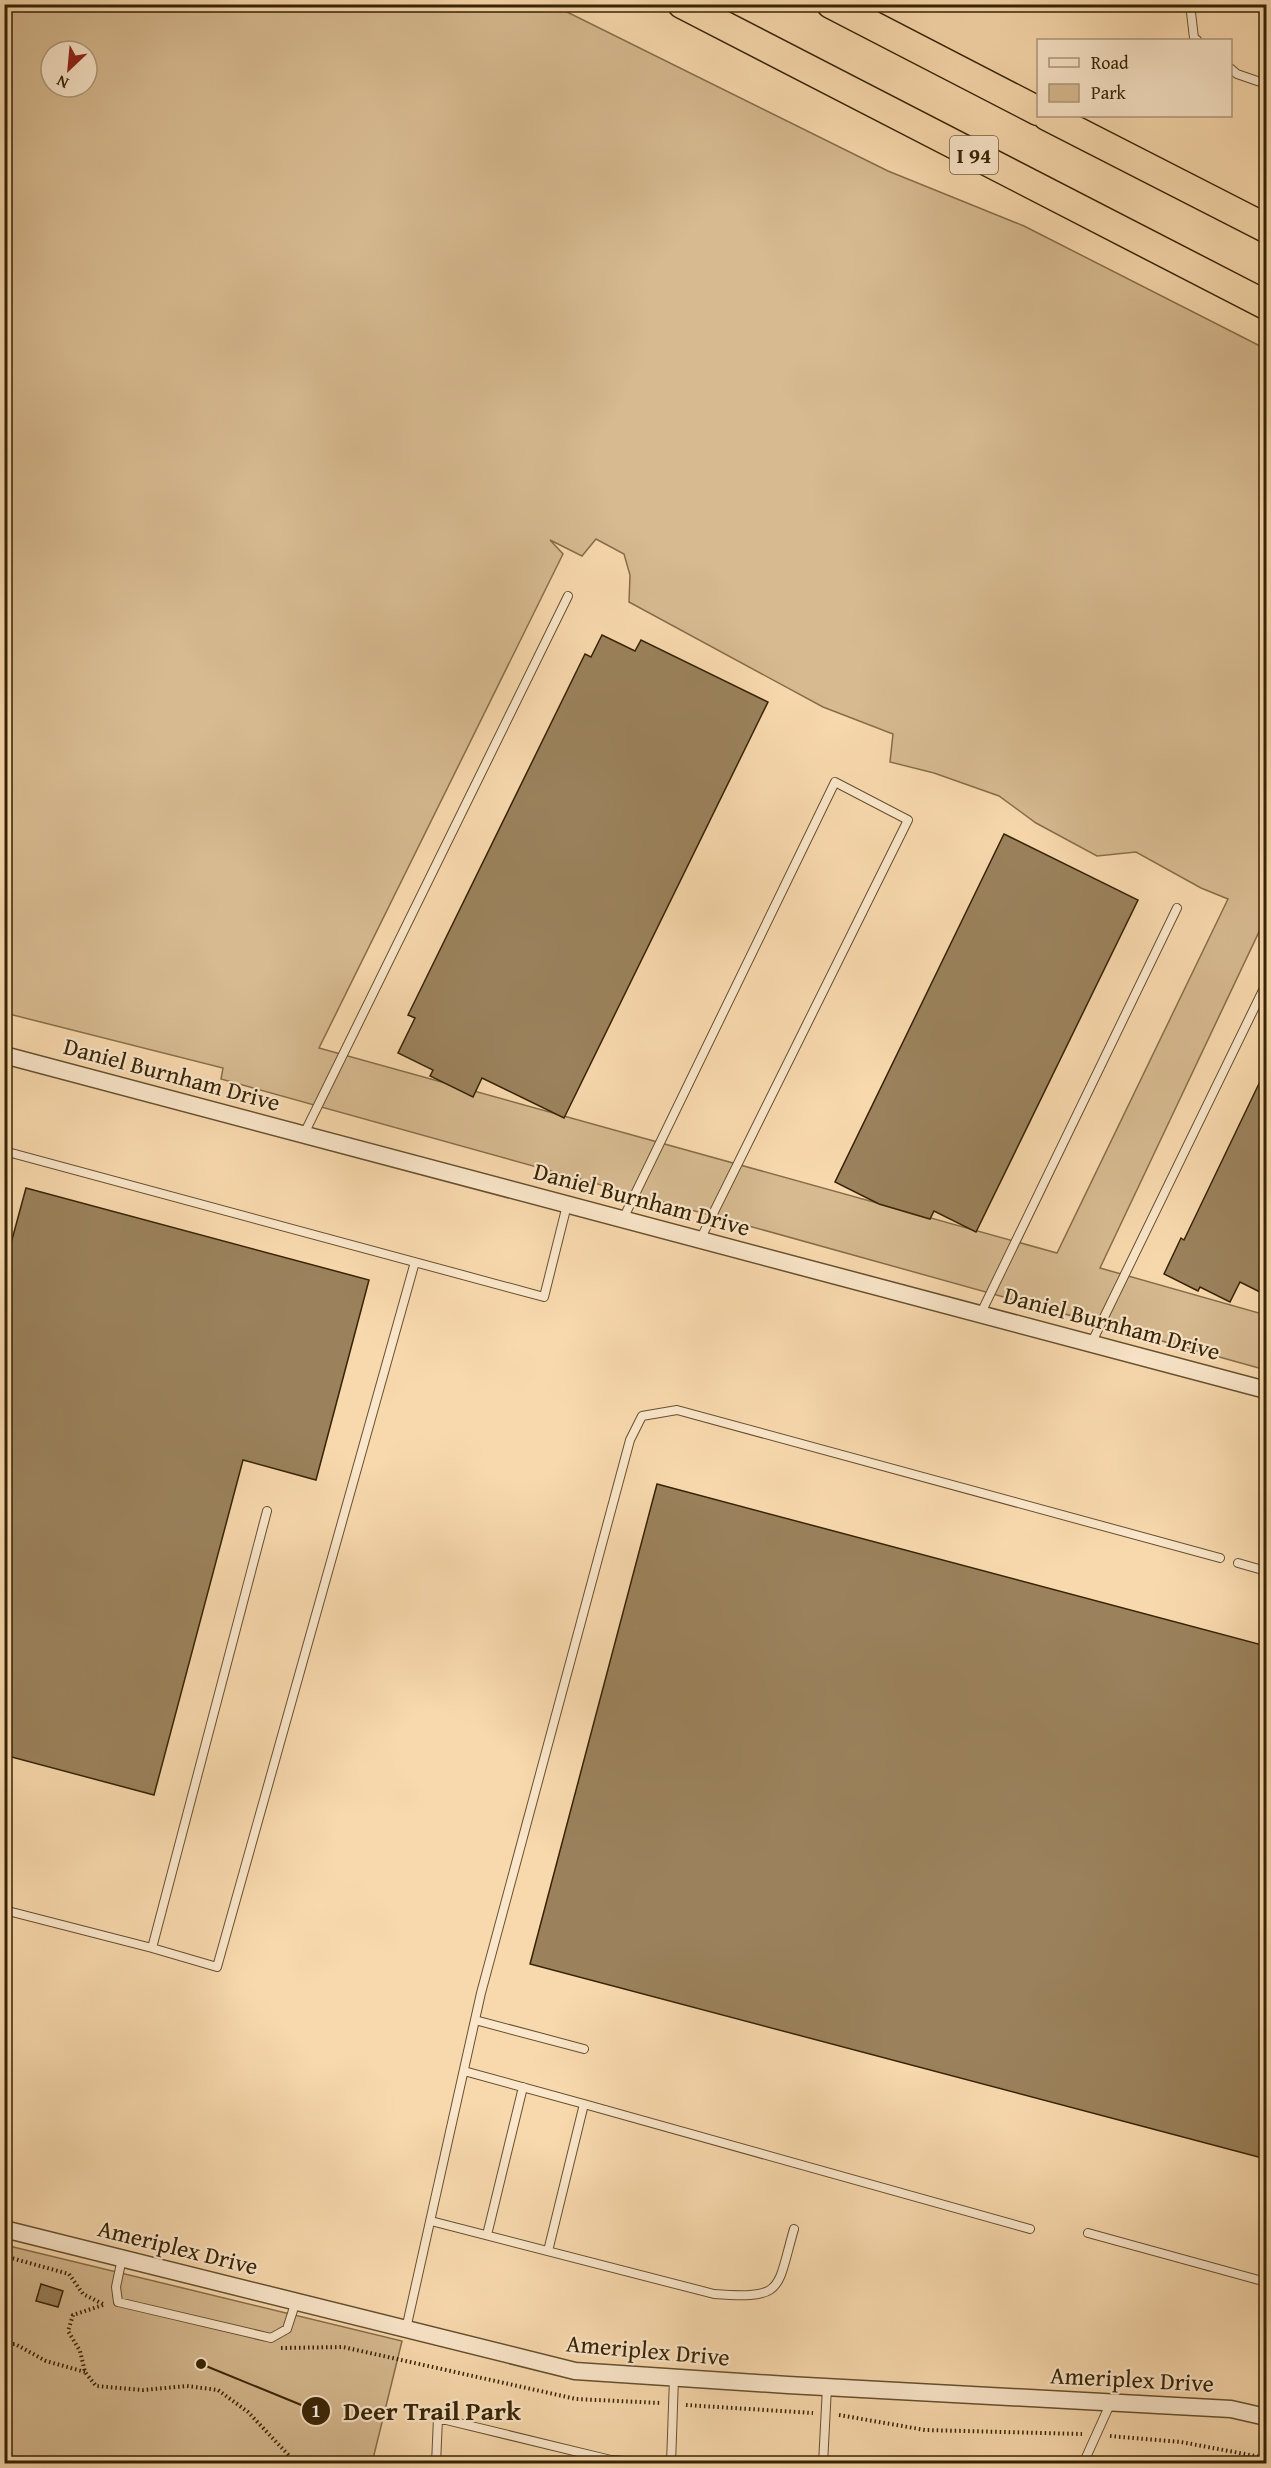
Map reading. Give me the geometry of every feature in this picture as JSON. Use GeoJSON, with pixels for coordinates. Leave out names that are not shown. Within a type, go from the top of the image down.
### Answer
{"type":"FeatureCollection","features":[{"type":"Feature","properties":{"kind":"highway","name":"I 94"},"geometry":{"type":"LineString","coordinates":[[682,4],[1266,304]]}},
{"type":"Feature","properties":{"kind":"highway"},"geometry":{"type":"LineString","coordinates":[[831,4],[1037,110]]}},
{"type":"Feature","properties":{"kind":"highway"},"geometry":{"type":"LineString","coordinates":[[1049,117],[1266,228]]}},
{"type":"Feature","properties":{"kind":"street","name":"Daniel Burnham Drive"},"geometry":{"type":"LineString","coordinates":[[4,1055],[1266,1390]]}},
{"type":"Feature","properties":{"kind":"street","name":"Ameriplex Drive"},"geometry":{"type":"LineString","coordinates":[[4,2229],[575,2371],[1231,2409],[1266,2417]]}},
{"type":"Feature","properties":{"kind":"lane"},"geometry":{"type":"LineString","coordinates":[[1190,4],[1196,39]]}},
{"type":"Feature","properties":{"kind":"lane"},"geometry":{"type":"LineString","coordinates":[[1232,70],[1237,74],[1266,84]]}},
{"type":"Feature","properties":{"kind":"lane"},"geometry":{"type":"LineString","coordinates":[[304,1134],[568,596]]}},
{"type":"Feature","properties":{"kind":"lane"},"geometry":{"type":"LineString","coordinates":[[623,1219],[835,782],[908,820],[700,1240]]}},
{"type":"Feature","properties":{"kind":"lane"},"geometry":{"type":"LineString","coordinates":[[981,1313],[1177,908]]}},
{"type":"Feature","properties":{"kind":"lane"},"geometry":{"type":"LineString","coordinates":[[1092,1342],[1266,984]]}},
{"type":"Feature","properties":{"kind":"lane"},"geometry":{"type":"LineString","coordinates":[[4,1151],[544,1297],[567,1205]]}},
{"type":"Feature","properties":{"kind":"lane"},"geometry":{"type":"LineString","coordinates":[[4,1910],[217,1967],[415,1262]]}},
{"type":"Feature","properties":{"kind":"lane"},"geometry":{"type":"LineString","coordinates":[[406,2329],[475,2020],[630,1440],[642,1416],[677,1410],[1220,1558]]}},
{"type":"Feature","properties":{"kind":"lane"},"geometry":{"type":"LineString","coordinates":[[152,1948],[267,1511]]}},
{"type":"Feature","properties":{"kind":"lane"},"geometry":{"type":"LineString","coordinates":[[1238,1563],[1266,1570]]}},
{"type":"Feature","properties":{"kind":"lane"},"geometry":{"type":"LineString","coordinates":[[475,2020],[584,2049]]}},
{"type":"Feature","properties":{"kind":"lane"},"geometry":{"type":"LineString","coordinates":[[464,2071],[1030,2229]]}},
{"type":"Feature","properties":{"kind":"lane"},"geometry":{"type":"LineString","coordinates":[[488,2235],[523,2087]]}},
{"type":"Feature","properties":{"kind":"lane"},"geometry":{"type":"LineString","coordinates":[[548,2251],[584,2103]]}},
{"type":"Feature","properties":{"kind":"lane"},"geometry":{"type":"LineString","coordinates":[[431,2221],[714,2294],[743,2296],[765,2295],[778,2285],[794,2229]]}},
{"type":"Feature","properties":{"kind":"lane"},"geometry":{"type":"LineString","coordinates":[[1088,2233],[1266,2282]]}},
{"type":"Feature","properties":{"kind":"lane"},"geometry":{"type":"LineString","coordinates":[[122,2258],[116,2287],[118,2302],[271,2338],[287,2329],[296,2301]]}},
{"type":"Feature","properties":{"kind":"lane"},"geometry":{"type":"LineString","coordinates":[[436,2463],[438,2418],[611,2460],[669,2463],[674,2378]]}},
{"type":"Feature","properties":{"kind":"lane"},"geometry":{"type":"LineString","coordinates":[[823,2463],[827,2387]]}},
{"type":"Feature","properties":{"kind":"lane"},"geometry":{"type":"LineString","coordinates":[[1083,2463],[1111,2402]]}},
{"type":"Feature","properties":{"kind":"path"},"geometry":{"type":"LineString","coordinates":[[118,2302],[73,2315],[68,2331],[80,2351],[85,2372],[96,2386],[143,2390],[187,2386],[218,2390],[248,2412],[297,2463]]}},
{"type":"Feature","properties":{"kind":"path"},"geometry":{"type":"LineString","coordinates":[[4,2344],[15,2344],[46,2361],[85,2372]]}},
{"type":"Feature","properties":{"kind":"green space"},"geometry":{"type":"Polygon","coordinates":[[[4,5],[553,5],[888,171],[1024,226],[1266,349],[1266,917],[1100,1268],[1266,1315],[1266,1370],[221,1079],[223,1068],[5,1013],[4,5]],[[596,539],[582,556],[550,540],[563,554],[319,1048],[1057,1253],[1228,899],[1201,888],[1136,852],[1097,856],[1036,823],[999,796],[934,773],[890,762],[893,734],[823,707],[629,602],[630,575],[624,554],[596,539]]]}},
{"type":"Feature","properties":{"kind":"green space"},"geometry":{"type":"Polygon","coordinates":[[[5,2245],[402,2341],[372,2463],[5,2464],[5,2245]]]}},
{"type":"Feature","properties":{"kind":"building"},"geometry":{"type":"Polygon","coordinates":[[[602,635],[635,651],[641,640],[768,702],[564,1118],[482,1078],[473,1097],[430,1076],[433,1070],[398,1053],[415,1018],[408,1015],[585,654],[591,657],[602,635]]]}},
{"type":"Feature","properties":{"kind":"building"},"geometry":{"type":"Polygon","coordinates":[[[1004,834],[1138,900],[976,1232],[934,1211],[930,1219],[879,1204],[835,1182],[1004,834]]]}},
{"type":"Feature","properties":{"kind":"building"},"geometry":{"type":"Polygon","coordinates":[[[1266,1069],[1266,1295],[1240,1282],[1230,1302],[1200,1287],[1198,1291],[1164,1274],[1181,1238],[1184,1240],[1266,1069]]]}},
{"type":"Feature","properties":{"kind":"building"},"geometry":{"type":"Polygon","coordinates":[[[26,1188],[369,1280],[316,1480],[243,1460],[154,1795],[4,1755],[4,1269],[26,1188]]]}},
{"type":"Feature","properties":{"kind":"building"},"geometry":{"type":"Polygon","coordinates":[[[657,1484],[1266,1646],[1266,2159],[530,1964],[657,1484]]]}},
{"type":"Feature","properties":{"kind":"building"},"geometry":{"type":"Polygon","coordinates":[[[41,2284],[63,2291],[58,2307],[36,2301],[41,2284]]]}},
{"type":"Feature","properties":{"kind":"place","name":"Deer Trail Park"},"geometry":{"type":"Point","coordinates":[201,2364]}}]}
